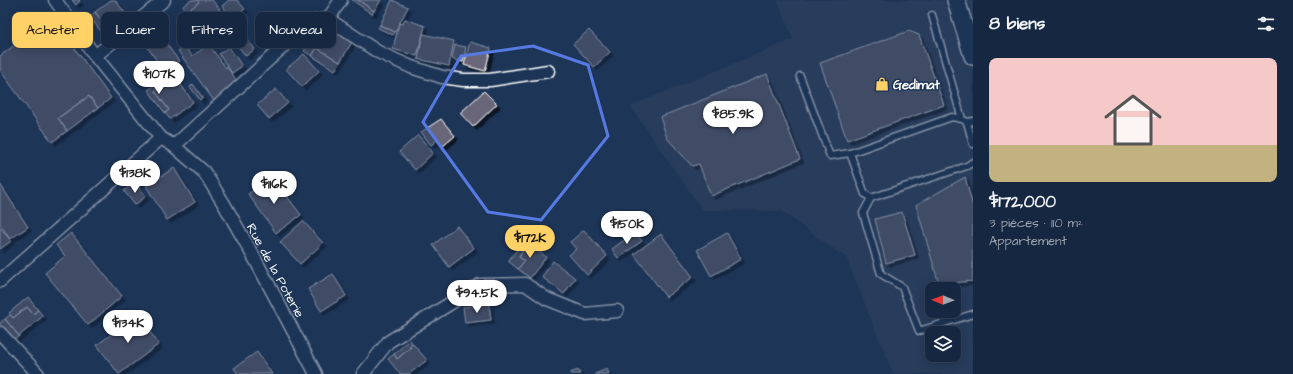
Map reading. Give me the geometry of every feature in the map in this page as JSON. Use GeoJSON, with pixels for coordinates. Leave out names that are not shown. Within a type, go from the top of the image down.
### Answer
{"type":"FeatureCollection","features":[{"type":"Feature","properties":{"kind":"main road"},"geometry":{"type":"LineString","coordinates":[[956,0],[968,25],[973,56]]}},
{"type":"Feature","properties":{"kind":"street","name":"Rue de la Poterie"},"geometry":{"type":"LineString","coordinates":[[55,0],[95,56],[161,138],[174,146],[204,172],[224,204],[316,374]]}},
{"type":"Feature","properties":{"kind":"street"},"geometry":{"type":"LineString","coordinates":[[95,56],[164,0]]}},
{"type":"Feature","properties":{"kind":"street"},"geometry":{"type":"LineString","coordinates":[[333,12],[341,0]]}},
{"type":"Feature","properties":{"kind":"street"},"geometry":{"type":"LineString","coordinates":[[336,24],[378,52],[411,67],[442,77],[463,80],[490,80],[548,71]]}},
{"type":"Feature","properties":{"kind":"street"},"geometry":{"type":"LineString","coordinates":[[174,146],[281,48]]}},
{"type":"Feature","properties":{"kind":"street"},"geometry":{"type":"LineString","coordinates":[[0,281],[161,138]]}},
{"type":"Feature","properties":{"kind":"street"},"geometry":{"type":"LineString","coordinates":[[363,374],[388,342],[480,285],[525,284],[547,299],[584,314],[617,311]]}},
{"type":"Feature","properties":{"kind":"street"},"geometry":{"type":"LineString","coordinates":[[0,333],[38,374]]}},
{"type":"Feature","properties":{"kind":"lane"},"geometry":{"type":"LineString","coordinates":[[932,15],[967,120],[973,144]]}},
{"type":"Feature","properties":{"kind":"lane"},"geometry":{"type":"LineString","coordinates":[[800,76],[830,156],[850,153],[952,117],[967,120]]}},
{"type":"Feature","properties":{"kind":"lane"},"geometry":{"type":"LineString","coordinates":[[850,153],[865,194],[871,198]]}},
{"type":"Feature","properties":{"kind":"lane"},"geometry":{"type":"LineString","coordinates":[[973,162],[967,166],[871,198],[863,213],[881,274],[902,287],[919,331],[973,314]]}},
{"type":"Feature","properties":{"kind":"highlighted area"},"geometry":{"type":"Polygon","coordinates":[[[533,46],[588,65],[608,136],[541,220],[488,212],[423,122],[461,56],[533,46]]]}},
{"type":"Feature","properties":{"kind":"shaded area"},"geometry":{"type":"Polygon","coordinates":[[[777,0],[973,0],[973,374],[893,374],[846,258],[781,211],[702,210],[630,106],[793,39],[777,0]]]}},
{"type":"Feature","properties":{"kind":"building"},"geometry":{"type":"Polygon","coordinates":[[[72,0],[79,0],[80,1],[76,5],[72,0]]]}},
{"type":"Feature","properties":{"kind":"building"},"geometry":{"type":"Polygon","coordinates":[[[111,0],[115,0],[124,12],[101,12],[101,20],[95,12],[111,0]]]}},
{"type":"Feature","properties":{"kind":"building"},"geometry":{"type":"Polygon","coordinates":[[[191,0],[197,0],[199,2],[187,12],[183,6],[191,0]]]}},
{"type":"Feature","properties":{"kind":"building"},"geometry":{"type":"Polygon","coordinates":[[[197,0],[212,0],[220,9],[216,12],[187,12],[199,2],[197,0]]]}},
{"type":"Feature","properties":{"kind":"building"},"geometry":{"type":"Polygon","coordinates":[[[229,0],[237,0],[245,9],[241,12],[227,12],[222,6],[229,0]]]}},
{"type":"Feature","properties":{"kind":"building"},"geometry":{"type":"Polygon","coordinates":[[[352,0],[358,0],[374,11],[372,14],[352,0]]]}},
{"type":"Feature","properties":{"kind":"building"},"geometry":{"type":"Polygon","coordinates":[[[358,0],[381,0],[374,11],[358,0]]]}},
{"type":"Feature","properties":{"kind":"building"},"geometry":{"type":"Polygon","coordinates":[[[392,0],[408,7],[395,32],[380,25],[392,0]]]}},
{"type":"Feature","properties":{"kind":"building"},"geometry":{"type":"Polygon","coordinates":[[[95,12],[101,20],[101,31],[93,21],[93,14],[95,12]]]}},
{"type":"Feature","properties":{"kind":"building"},"geometry":{"type":"Polygon","coordinates":[[[405,19],[425,26],[417,56],[393,49],[399,23],[403,24],[405,19]]]}},
{"type":"Feature","properties":{"kind":"building"},"geometry":{"type":"Polygon","coordinates":[[[380,25],[395,32],[393,35],[378,28],[380,25]]]}},
{"type":"Feature","properties":{"kind":"building"},"geometry":{"type":"Polygon","coordinates":[[[589,30],[610,52],[594,67],[573,44],[589,30]]]}},
{"type":"Feature","properties":{"kind":"building","name":"Gedimat"},"geometry":{"type":"Polygon","coordinates":[[[909,31],[919,35],[944,105],[847,140],[820,63],[909,31]]]}},
{"type":"Feature","properties":{"kind":"building"},"geometry":{"type":"Polygon","coordinates":[[[336,32],[352,42],[340,62],[317,48],[336,48],[336,32]]]}},
{"type":"Feature","properties":{"kind":"building"},"geometry":{"type":"Polygon","coordinates":[[[423,34],[454,41],[449,66],[418,59],[423,34]]]}},
{"type":"Feature","properties":{"kind":"building"},"geometry":{"type":"Polygon","coordinates":[[[247,39],[255,49],[246,56],[239,48],[247,48],[247,39]]]}},
{"type":"Feature","properties":{"kind":"building"},"geometry":{"type":"Polygon","coordinates":[[[470,42],[491,48],[485,71],[464,65],[470,42]]]}},
{"type":"Feature","properties":{"kind":"building"},"geometry":{"type":"Polygon","coordinates":[[[455,45],[466,47],[463,62],[452,59],[455,45]]]}},
{"type":"Feature","properties":{"kind":"building"},"geometry":{"type":"Polygon","coordinates":[[[12,47],[75,48],[111,98],[98,108],[89,96],[58,118],[67,131],[52,142],[0,70],[0,56],[12,47]]]}},
{"type":"Feature","properties":{"kind":"building"},"geometry":{"type":"Polygon","coordinates":[[[148,48],[169,48],[179,61],[165,72],[148,48]]]}},
{"type":"Feature","properties":{"kind":"building"},"geometry":{"type":"Polygon","coordinates":[[[182,48],[186,48],[192,56],[204,48],[211,48],[239,84],[214,101],[178,51],[182,48]]]}},
{"type":"Feature","properties":{"kind":"building"},"geometry":{"type":"Polygon","coordinates":[[[230,48],[242,66],[232,73],[219,54],[230,48]]]}},
{"type":"Feature","properties":{"kind":"building"},"geometry":{"type":"Polygon","coordinates":[[[306,48],[317,48],[312,56],[304,51],[306,48]]]}},
{"type":"Feature","properties":{"kind":"building"},"geometry":{"type":"Polygon","coordinates":[[[317,48],[340,62],[335,70],[312,56],[317,48]]]}},
{"type":"Feature","properties":{"kind":"building"},"geometry":{"type":"Polygon","coordinates":[[[304,54],[319,71],[302,87],[286,69],[304,54]]]}},
{"type":"Feature","properties":{"kind":"building"},"geometry":{"type":"Polygon","coordinates":[[[172,72],[193,102],[170,119],[165,113],[169,110],[155,91],[166,83],[163,79],[172,72]]]}},
{"type":"Feature","properties":{"kind":"building"},"geometry":{"type":"Polygon","coordinates":[[[767,74],[800,159],[711,196],[699,164],[692,166],[667,138],[660,117],[767,74]]]}},
{"type":"Feature","properties":{"kind":"building"},"geometry":{"type":"Polygon","coordinates":[[[163,79],[166,83],[155,91],[169,110],[165,113],[148,90],[163,79]]]}},
{"type":"Feature","properties":{"kind":"building"},"geometry":{"type":"Polygon","coordinates":[[[193,84],[203,98],[200,100],[190,87],[193,84]]]}},
{"type":"Feature","properties":{"kind":"building"},"geometry":{"type":"Polygon","coordinates":[[[276,89],[288,103],[269,119],[257,105],[276,89]]]}},
{"type":"Feature","properties":{"kind":"building"},"geometry":{"type":"Polygon","coordinates":[[[484,91],[497,104],[473,127],[460,113],[484,91]]]}},
{"type":"Feature","properties":{"kind":"building"},"geometry":{"type":"Polygon","coordinates":[[[89,96],[98,108],[67,131],[58,118],[89,96]]]}},
{"type":"Feature","properties":{"kind":"building"},"geometry":{"type":"Polygon","coordinates":[[[441,119],[455,136],[443,146],[437,140],[431,145],[421,132],[441,119]]]}},
{"type":"Feature","properties":{"kind":"building"},"geometry":{"type":"Polygon","coordinates":[[[418,135],[433,153],[415,170],[399,152],[418,135]]]}},
{"type":"Feature","properties":{"kind":"building"},"geometry":{"type":"Polygon","coordinates":[[[174,168],[195,202],[167,220],[146,186],[174,168]]]}},
{"type":"Feature","properties":{"kind":"building"},"geometry":{"type":"Polygon","coordinates":[[[272,176],[301,215],[276,233],[248,194],[272,176]]]}},
{"type":"Feature","properties":{"kind":"building"},"geometry":{"type":"Polygon","coordinates":[[[965,177],[973,207],[973,281],[938,282],[916,205],[965,177]]]}},
{"type":"Feature","properties":{"kind":"building"},"geometry":{"type":"Polygon","coordinates":[[[135,182],[146,196],[135,205],[124,191],[135,182]]]}},
{"type":"Feature","properties":{"kind":"building"},"geometry":{"type":"Polygon","coordinates":[[[0,184],[28,227],[10,239],[0,224],[0,184]]]}},
{"type":"Feature","properties":{"kind":"building"},"geometry":{"type":"Polygon","coordinates":[[[902,212],[915,255],[886,263],[875,219],[902,212]]]}},
{"type":"Feature","properties":{"kind":"building"},"geometry":{"type":"Polygon","coordinates":[[[303,221],[323,243],[300,264],[280,242],[303,221]]]}},
{"type":"Feature","properties":{"kind":"building"},"geometry":{"type":"Polygon","coordinates":[[[457,226],[474,248],[449,267],[433,245],[457,226]]]}},
{"type":"Feature","properties":{"kind":"building"},"geometry":{"type":"Polygon","coordinates":[[[0,227],[11,241],[0,249],[0,227]]]}},
{"type":"Feature","properties":{"kind":"building"},"geometry":{"type":"Polygon","coordinates":[[[584,230],[607,256],[587,275],[569,255],[576,249],[570,242],[584,230]]]}},
{"type":"Feature","properties":{"kind":"building"},"geometry":{"type":"Polygon","coordinates":[[[635,232],[642,241],[618,258],[612,249],[635,232]]]}},
{"type":"Feature","properties":{"kind":"building"},"geometry":{"type":"Polygon","coordinates":[[[71,233],[122,296],[88,325],[45,273],[65,256],[56,245],[71,233]]]}},
{"type":"Feature","properties":{"kind":"building"},"geometry":{"type":"Polygon","coordinates":[[[727,233],[741,259],[711,276],[697,250],[727,233]]]}},
{"type":"Feature","properties":{"kind":"building"},"geometry":{"type":"Polygon","coordinates":[[[661,234],[693,277],[666,297],[634,254],[661,234]]]}},
{"type":"Feature","properties":{"kind":"building"},"geometry":{"type":"Polygon","coordinates":[[[525,240],[546,257],[530,278],[518,269],[524,261],[519,257],[524,249],[520,246],[525,240]]]}},
{"type":"Feature","properties":{"kind":"building"},"geometry":{"type":"Polygon","coordinates":[[[520,246],[524,249],[519,257],[524,261],[518,269],[508,261],[520,246]]]}},
{"type":"Feature","properties":{"kind":"building"},"geometry":{"type":"Polygon","coordinates":[[[553,261],[575,278],[564,294],[542,277],[553,261]]]}},
{"type":"Feature","properties":{"kind":"building"},"geometry":{"type":"Polygon","coordinates":[[[333,274],[346,296],[321,311],[308,289],[333,274]]]}},
{"type":"Feature","properties":{"kind":"building"},"geometry":{"type":"Polygon","coordinates":[[[28,297],[38,310],[33,314],[27,307],[13,318],[9,313],[28,297]]]}},
{"type":"Feature","properties":{"kind":"building"},"geometry":{"type":"Polygon","coordinates":[[[489,304],[491,320],[465,323],[463,307],[489,304]]]}},
{"type":"Feature","properties":{"kind":"building"},"geometry":{"type":"Polygon","coordinates":[[[27,307],[33,314],[38,310],[43,316],[19,336],[5,319],[10,315],[13,318],[27,307]]]}},
{"type":"Feature","properties":{"kind":"building"},"geometry":{"type":"Polygon","coordinates":[[[137,315],[159,344],[119,374],[97,345],[137,315]]]}},
{"type":"Feature","properties":{"kind":"building"},"geometry":{"type":"Polygon","coordinates":[[[5,319],[19,336],[13,341],[0,326],[0,323],[5,319]]]}},
{"type":"Feature","properties":{"kind":"building"},"geometry":{"type":"Polygon","coordinates":[[[410,340],[412,343],[410,348],[397,359],[394,354],[410,340]]]}},
{"type":"Feature","properties":{"kind":"building"},"geometry":{"type":"Polygon","coordinates":[[[412,343],[427,360],[409,374],[400,374],[388,359],[394,354],[397,359],[410,348],[412,343]]]}},
{"type":"Feature","properties":{"kind":"building"},"geometry":{"type":"Polygon","coordinates":[[[257,352],[272,374],[238,374],[234,368],[257,352]]]}},
{"type":"Feature","properties":{"kind":"building"},"geometry":{"type":"Polygon","coordinates":[[[607,369],[609,374],[595,374],[607,369]]]}},
{"type":"Feature","properties":{"kind":"building"},"geometry":{"type":"Polygon","coordinates":[[[578,370],[580,374],[570,373],[578,370]]]}},
{"type":"Feature","properties":{"kind":"place","name":"Gedimat"},"geometry":{"type":"Point","coordinates":[882,84]}}]}
